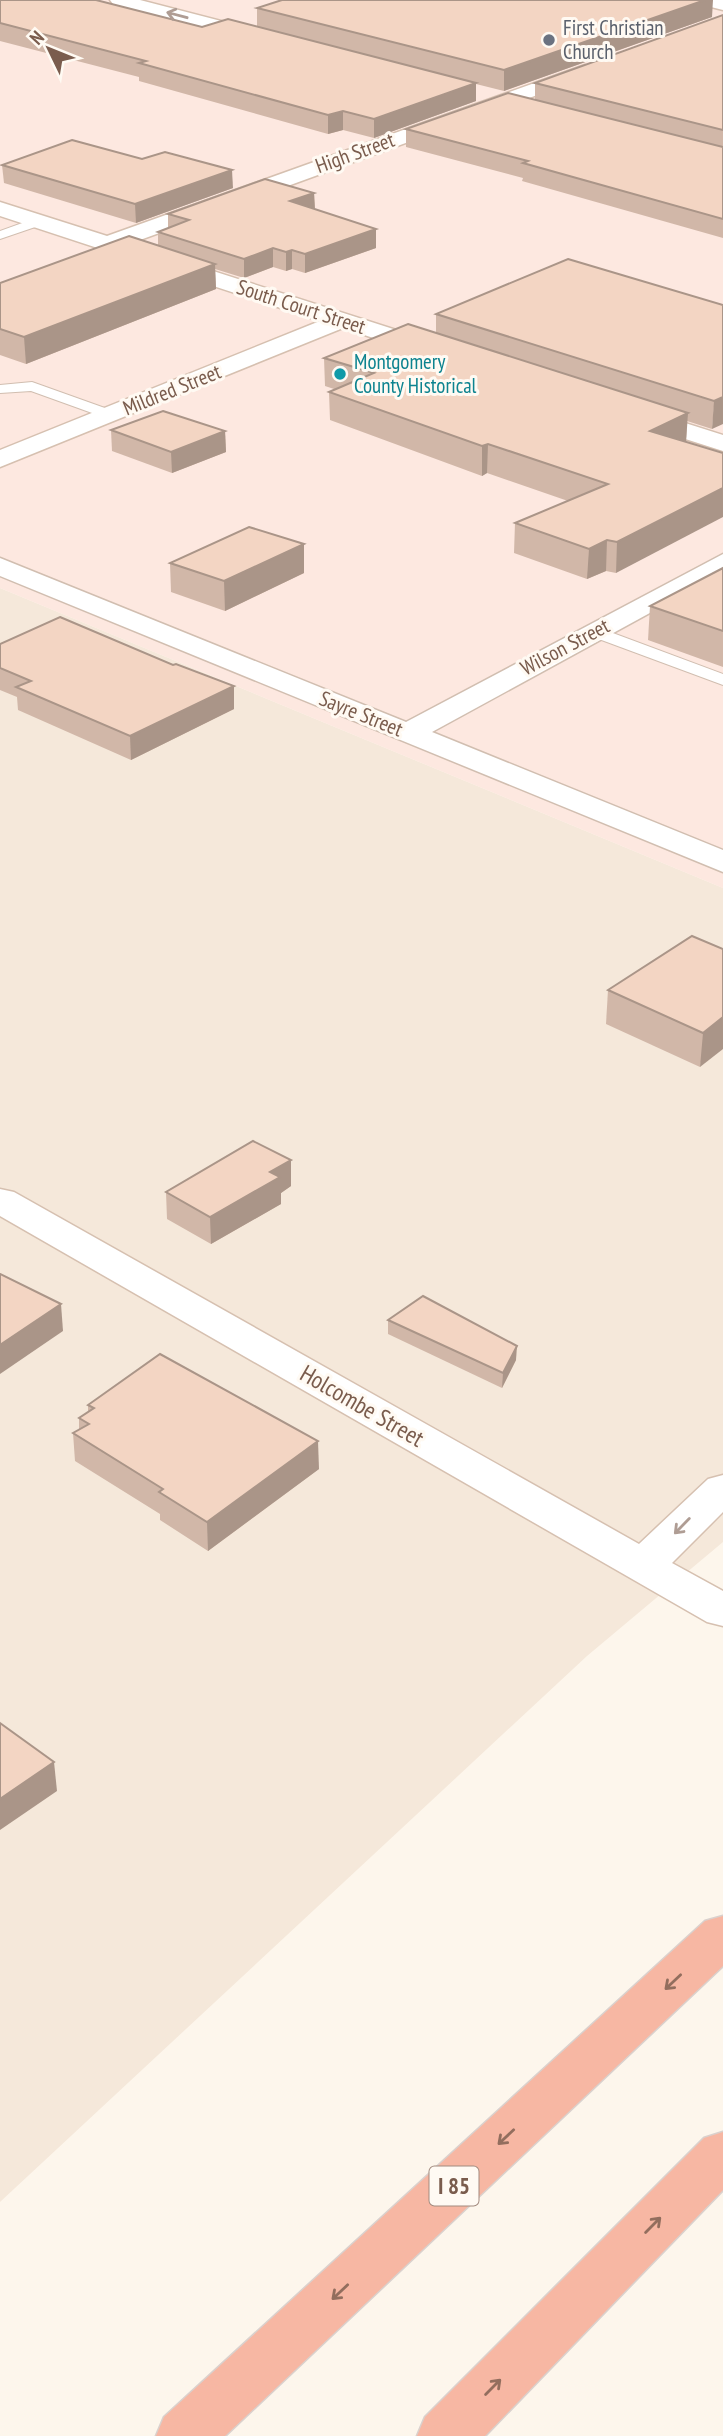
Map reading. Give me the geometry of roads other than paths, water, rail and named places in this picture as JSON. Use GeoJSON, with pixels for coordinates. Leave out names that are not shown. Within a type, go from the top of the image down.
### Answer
{"type":"FeatureCollection","features":[{"type":"Feature","properties":{"kind":"highway","name":"I 85"},"geometry":{"type":"LineString","coordinates":[[185,2436],[723,1936]]}},
{"type":"Feature","properties":{"kind":"highway"},"geometry":{"type":"LineString","coordinates":[[446,2436],[723,2154]]}},
{"type":"Feature","properties":{"kind":"street"},"geometry":{"type":"LineString","coordinates":[[119,0],[280,42]]}},
{"type":"Feature","properties":{"kind":"street"},"geometry":{"type":"LineString","coordinates":[[705,0],[723,4]]}},
{"type":"Feature","properties":{"kind":"street","name":"High Street"},"geometry":{"type":"LineString","coordinates":[[107,244],[606,64]]}},
{"type":"Feature","properties":{"kind":"street"},"geometry":{"type":"LineString","coordinates":[[468,90],[537,108]]}},
{"type":"Feature","properties":{"kind":"street","name":"South Court Street"},"geometry":{"type":"LineString","coordinates":[[0,209],[461,358]]}},
{"type":"Feature","properties":{"kind":"street","name":"Mildred Street"},"geometry":{"type":"LineString","coordinates":[[0,459],[343,320]]}},
{"type":"Feature","properties":{"kind":"street"},"geometry":{"type":"LineString","coordinates":[[618,409],[723,443]]}},
{"type":"Feature","properties":{"kind":"street","name":"Wilson Street"},"geometry":{"type":"LineString","coordinates":[[408,733],[723,562]]}},
{"type":"Feature","properties":{"kind":"street","name":"Sayre Street"},"geometry":{"type":"LineString","coordinates":[[0,566],[723,862]]}},
{"type":"Feature","properties":{"kind":"street","name":"Holcombe Street"},"geometry":{"type":"LineString","coordinates":[[0,1200],[723,1611]]}},
{"type":"Feature","properties":{"kind":"street"},"geometry":{"type":"LineString","coordinates":[[643,1566],[697,1511],[723,1489]]}},
{"type":"Feature","properties":{"kind":"lane"},"geometry":{"type":"LineString","coordinates":[[0,235],[39,221]]}},
{"type":"Feature","properties":{"kind":"lane"},"geometry":{"type":"LineString","coordinates":[[0,389],[32,386],[111,415]]}},
{"type":"Feature","properties":{"kind":"lane"},"geometry":{"type":"LineString","coordinates":[[594,631],[723,680]]}},
{"type":"Feature","properties":{"kind":"place","name":"First Christian Church"},"geometry":{"type":"Point","coordinates":[549,40]}},
{"type":"Feature","properties":{"kind":"place","name":"Montgomery County Historical"},"geometry":{"type":"Point","coordinates":[340,374]}}]}
